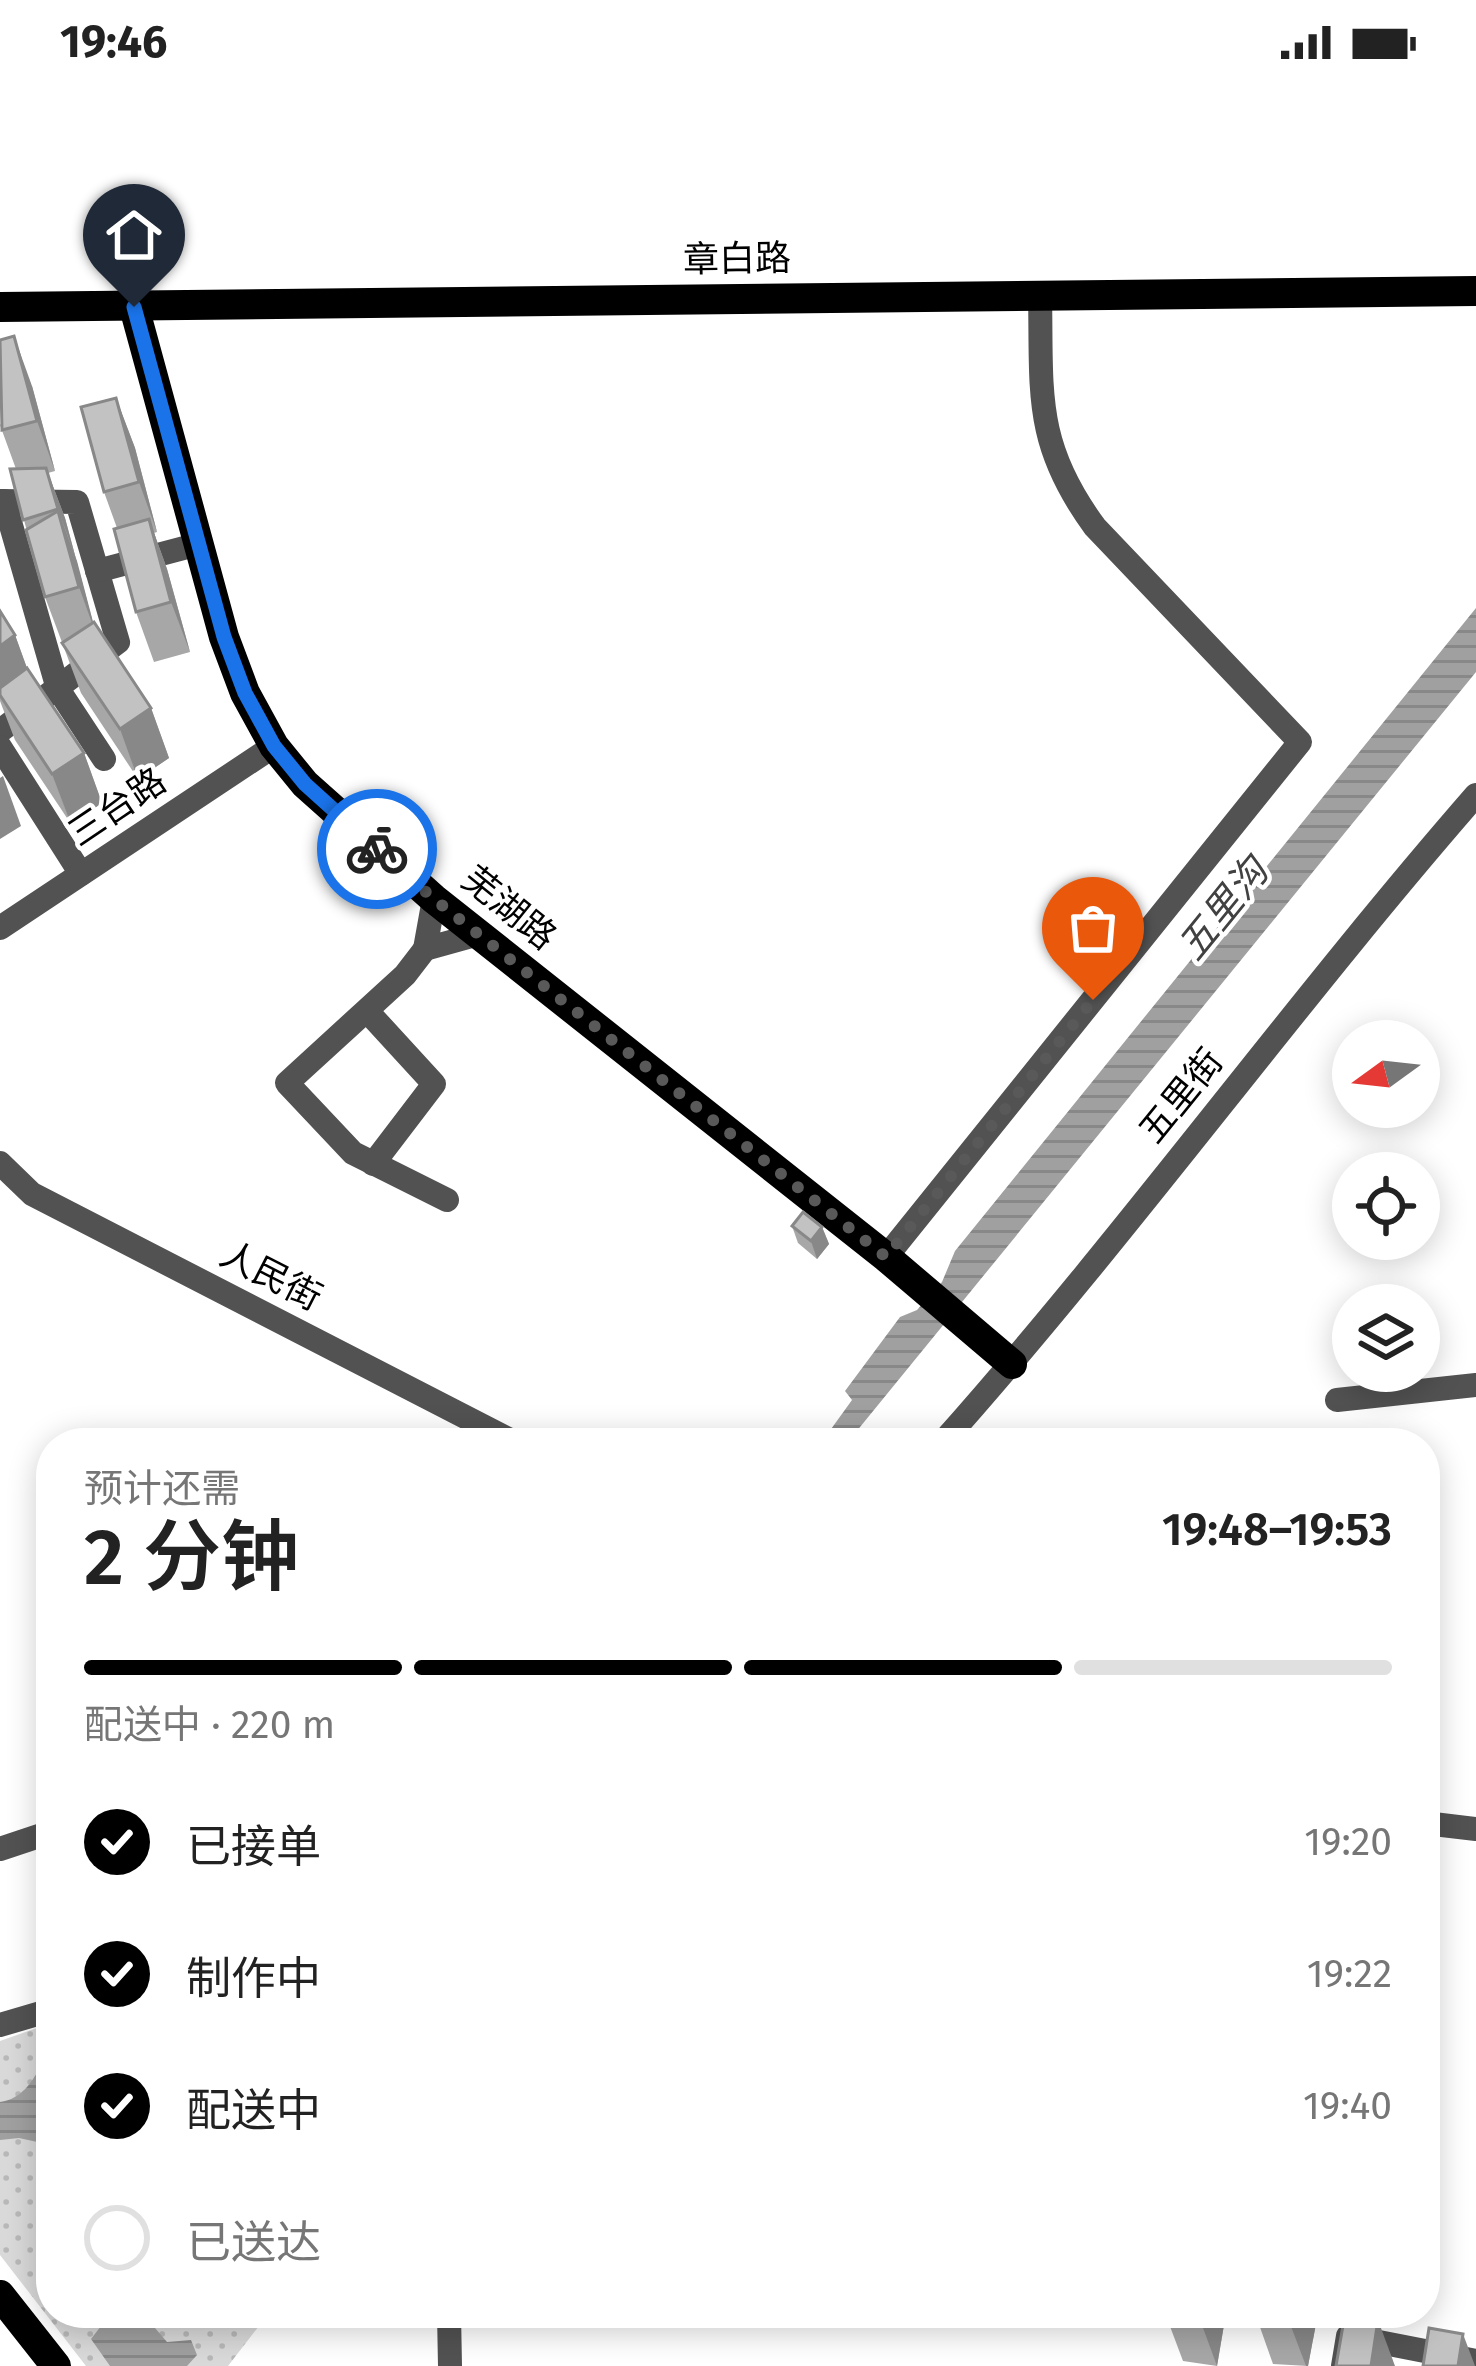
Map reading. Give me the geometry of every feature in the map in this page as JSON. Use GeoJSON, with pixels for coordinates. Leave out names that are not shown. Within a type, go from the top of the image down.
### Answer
{"type":"FeatureCollection","features":[{"type":"Feature","properties":{"kind":"main road","name":"章白路"},"geometry":{"type":"LineString","coordinates":[[0,307],[1476,291]]}},
{"type":"Feature","properties":{"kind":"main road","name":"芜湖路"},"geometry":{"type":"LineString","coordinates":[[134,307],[231,656],[274,746],[305,784],[434,899],[886,1257],[1012,1364]]}},
{"type":"Feature","properties":{"kind":"main road"},"geometry":{"type":"LineString","coordinates":[[0,2295],[56,2366]]}},
{"type":"Feature","properties":{"kind":"street"},"geometry":{"type":"LineString","coordinates":[[886,1257],[1300,742],[1095,526],[1068,491],[1052,454],[1045,420],[1040,294]]}},
{"type":"Feature","properties":{"kind":"street"},"geometry":{"type":"LineString","coordinates":[[0,731],[58,689],[118,642],[77,502],[2,501],[58,689],[104,759]]}},
{"type":"Feature","properties":{"kind":"street"},"geometry":{"type":"LineString","coordinates":[[97,571],[199,544]]}},
{"type":"Feature","properties":{"kind":"street"},"geometry":{"type":"LineString","coordinates":[[0,746],[81,874]]}},
{"type":"Feature","properties":{"kind":"street","name":"三台路"},"geometry":{"type":"LineString","coordinates":[[0,928],[274,746]]}},
{"type":"Feature","properties":{"kind":"street","name":"五里街"},"geometry":{"type":"LineString","coordinates":[[955,1428],[1012,1364],[1383,902],[1476,795]]}},
{"type":"Feature","properties":{"kind":"street"},"geometry":{"type":"LineString","coordinates":[[434,899],[424,949],[405,975],[286,1083],[352,1154],[447,1199]]}},
{"type":"Feature","properties":{"kind":"street"},"geometry":{"type":"LineString","coordinates":[[424,949],[479,934]]}},
{"type":"Feature","properties":{"kind":"street"},"geometry":{"type":"LineString","coordinates":[[367,1011],[434,1084],[374,1164]]}},
{"type":"Feature","properties":{"kind":"street","name":"人民街"},"geometry":{"type":"LineString","coordinates":[[0,1163],[32,1194],[488,1428]]}},
{"type":"Feature","properties":{"kind":"street"},"geometry":{"type":"LineString","coordinates":[[1337,1400],[1476,1385]]}},
{"type":"Feature","properties":{"kind":"street"},"geometry":{"type":"LineString","coordinates":[[1440,1825],[1476,1829]]}},
{"type":"Feature","properties":{"kind":"street"},"geometry":{"type":"LineString","coordinates":[[0,1849],[36,1837]]}},
{"type":"Feature","properties":{"kind":"street"},"geometry":{"type":"LineString","coordinates":[[0,2025],[36,2014]]}},
{"type":"Feature","properties":{"kind":"street"},"geometry":{"type":"LineString","coordinates":[[449,2328],[450,2366]]}},
{"type":"Feature","properties":{"kind":"street"},"geometry":{"type":"LineString","coordinates":[[1343,2366],[1348,2336],[1417,2358],[1476,2361]]}},
{"type":"Feature","properties":{"kind":"shaded area"},"geometry":{"type":"Polygon","coordinates":[[[1476,608],[1476,672],[859,1428],[832,1428],[852,1400],[845,1391],[900,1317],[917,1310],[942,1282],[955,1251],[1476,608]]]}},
{"type":"Feature","properties":{"kind":"shaded area"},"geometry":{"type":"Polygon","coordinates":[[[36,2028],[36,2301],[0,2255],[0,2041],[36,2028]]]}},
{"type":"Feature","properties":{"kind":"shaded area"},"geometry":{"type":"Polygon","coordinates":[[[36,2074],[36,2142],[0,2140],[0,2102],[30,2083],[36,2074]]]}},
{"type":"Feature","properties":{"kind":"shaded area"},"geometry":{"type":"Polygon","coordinates":[[[57,2328],[257,2328],[228,2366],[86,2366],[57,2328]]]}},
{"type":"Feature","properties":{"kind":"shaded area"},"geometry":{"type":"Polygon","coordinates":[[[99,2328],[155,2328],[167,2342],[191,2340],[197,2355],[187,2366],[110,2366],[91,2339],[99,2328]]]}},
{"type":"Feature","properties":{"kind":"building"},"geometry":{"type":"Polygon","coordinates":[[[14,336],[37,421],[2,430],[0,340],[14,336]]]}},
{"type":"Feature","properties":{"kind":"building"},"geometry":{"type":"Polygon","coordinates":[[[116,398],[139,482],[104,492],[81,407],[116,398]]]}},
{"type":"Feature","properties":{"kind":"building"},"geometry":{"type":"Polygon","coordinates":[[[46,468],[58,509],[23,520],[10,469],[46,468]]]}},
{"type":"Feature","properties":{"kind":"building"},"geometry":{"type":"Polygon","coordinates":[[[58,511],[79,587],[45,597],[26,530],[58,511]]]}},
{"type":"Feature","properties":{"kind":"building"},"geometry":{"type":"Polygon","coordinates":[[[149,519],[171,602],[136,612],[114,529],[149,519]]]}},
{"type":"Feature","properties":{"kind":"building"},"geometry":{"type":"Polygon","coordinates":[[[0,611],[15,635],[0,646],[0,611]]]}},
{"type":"Feature","properties":{"kind":"building"},"geometry":{"type":"Polygon","coordinates":[[[94,622],[151,708],[120,729],[62,643],[94,622]]]}},
{"type":"Feature","properties":{"kind":"building"},"geometry":{"type":"Polygon","coordinates":[[[27,668],[84,753],[52,774],[0,695],[0,688],[27,668]]]}},
{"type":"Feature","properties":{"kind":"building"},"geometry":{"type":"Polygon","coordinates":[[[803,1212],[822,1227],[811,1241],[792,1226],[803,1212]]]}},
{"type":"Feature","properties":{"kind":"building"},"geometry":{"type":"Polygon","coordinates":[[[1343,2328],[1377,2328],[1371,2366],[1336,2366],[1343,2328]]]}},
{"type":"Feature","properties":{"kind":"building"},"geometry":{"type":"Polygon","coordinates":[[[1429,2328],[1463,2334],[1458,2366],[1423,2366],[1429,2328]]]}},
{"type":"Feature","properties":{"kind":"way so far"},"geometry":{"type":"LineString","coordinates":[[377,849],[886,1257],[1093,1000]]}},
{"type":"Feature","properties":{"kind":"route"},"geometry":{"type":"LineString","coordinates":[[134,307],[224,637],[245,693],[274,746],[305,784],[377,849]]}},
{"type":"Feature","properties":{"kind":"water label","name":"五里沟"},"geometry":{"type":"Point","coordinates":[1223,909]}}]}
